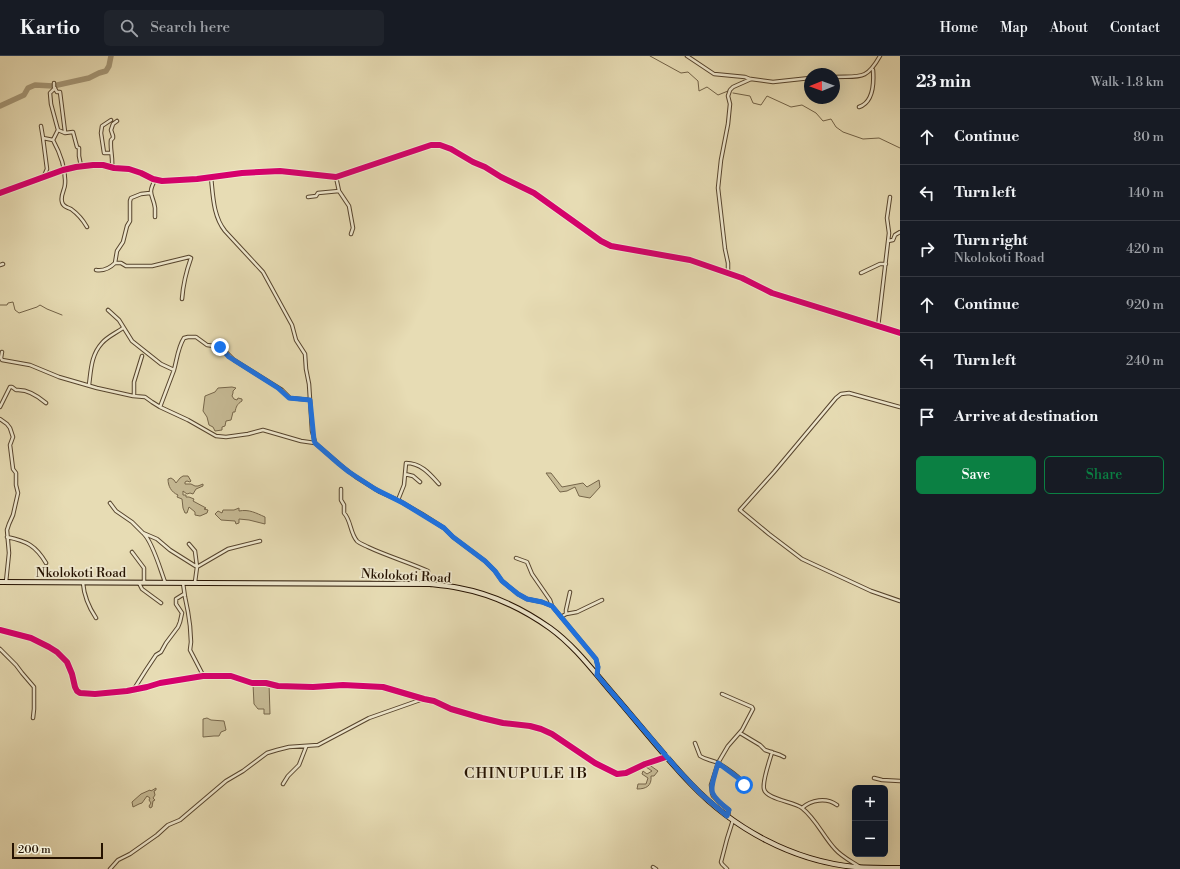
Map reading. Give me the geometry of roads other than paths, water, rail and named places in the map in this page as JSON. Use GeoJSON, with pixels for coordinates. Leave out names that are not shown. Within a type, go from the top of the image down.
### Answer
{"type":"FeatureCollection","features":[{"type":"Feature","properties":{"kind":"main road","name":"Nkolokoti Road"},"geometry":{"type":"LineString","coordinates":[[0,582],[430,584],[460,588],[494,598],[517,608],[551,629],[577,651],[666,757],[692,785],[733,820],[767,841],[790,851],[832,863],[857,867],[900,868]]}},
{"type":"Feature","properties":{"kind":"street"},"geometry":{"type":"LineString","coordinates":[[687,56],[714,74],[773,82],[804,79]]}},
{"type":"Feature","properties":{"kind":"street"},"geometry":{"type":"LineString","coordinates":[[840,77],[865,75],[873,69],[880,56]]}},
{"type":"Feature","properties":{"kind":"street"},"geometry":{"type":"LineString","coordinates":[[859,107],[864,105],[872,93],[874,81],[873,69]]}},
{"type":"Feature","properties":{"kind":"street"},"geometry":{"type":"LineString","coordinates":[[728,273],[718,188],[721,160],[728,124],[730,104],[728,96],[733,87],[751,79]]}},
{"type":"Feature","properties":{"kind":"street"},"geometry":{"type":"LineString","coordinates":[[53,140],[58,130],[51,104],[50,93],[54,86],[57,92],[60,92],[65,132]]}},
{"type":"Feature","properties":{"kind":"street"},"geometry":{"type":"LineString","coordinates":[[110,153],[104,153],[101,133],[102,126],[111,120]]}},
{"type":"Feature","properties":{"kind":"street"},"geometry":{"type":"LineString","coordinates":[[112,167],[113,158],[110,153],[111,140],[113,136],[111,130],[113,124],[117,121]]}},
{"type":"Feature","properties":{"kind":"street"},"geometry":{"type":"LineString","coordinates":[[41,126],[46,169],[43,177]]}},
{"type":"Feature","properties":{"kind":"street"},"geometry":{"type":"LineString","coordinates":[[58,130],[73,132],[79,148],[81,166]]}},
{"type":"Feature","properties":{"kind":"street"},"geometry":{"type":"LineString","coordinates":[[43,138],[53,140]]}},
{"type":"Feature","properties":{"kind":"street"},"geometry":{"type":"LineString","coordinates":[[53,140],[62,160],[65,185],[62,194],[62,203],[66,208],[79,216],[87,228]]}},
{"type":"Feature","properties":{"kind":"street"},"geometry":{"type":"LineString","coordinates":[[0,193],[63,170],[99,164],[129,169],[155,180],[166,181],[242,173],[280,171],[336,177],[431,145],[444,146],[534,193],[601,241],[611,246],[690,260],[742,278],[772,293],[900,333]]}},
{"type":"Feature","properties":{"kind":"street"},"geometry":{"type":"LineString","coordinates":[[211,177],[215,209],[220,224],[263,272],[290,321],[296,340],[305,354],[306,369],[310,384],[312,431],[315,443]]}},
{"type":"Feature","properties":{"kind":"street"},"geometry":{"type":"LineString","coordinates":[[336,177],[339,191],[349,206],[353,228],[351,234]]}},
{"type":"Feature","properties":{"kind":"street"},"geometry":{"type":"LineString","coordinates":[[155,180],[150,193],[155,206],[155,217]]}},
{"type":"Feature","properties":{"kind":"street"},"geometry":{"type":"LineString","coordinates":[[308,197],[339,191]]}},
{"type":"Feature","properties":{"kind":"street"},"geometry":{"type":"LineString","coordinates":[[115,263],[117,251],[123,242],[127,226],[130,221],[131,198],[141,194],[150,193]]}},
{"type":"Feature","properties":{"kind":"street"},"geometry":{"type":"LineString","coordinates":[[878,326],[889,233],[887,218],[890,197]]}},
{"type":"Feature","properties":{"kind":"street"},"geometry":{"type":"LineString","coordinates":[[888,241],[893,240],[895,235],[900,232]]}},
{"type":"Feature","properties":{"kind":"street"},"geometry":{"type":"LineString","coordinates":[[96,270],[104,270],[115,263],[121,263],[126,266],[152,266],[190,257],[191,258],[183,285],[182,299]]}},
{"type":"Feature","properties":{"kind":"street"},"geometry":{"type":"LineString","coordinates":[[861,273],[880,264],[886,264]]}},
{"type":"Feature","properties":{"kind":"street"},"geometry":{"type":"LineString","coordinates":[[108,310],[119,320],[132,341],[162,364],[174,370]]}},
{"type":"Feature","properties":{"kind":"street"},"geometry":{"type":"LineString","coordinates":[[89,385],[91,366],[94,356],[103,342],[123,328]]}},
{"type":"Feature","properties":{"kind":"street"},"geometry":{"type":"LineString","coordinates":[[160,408],[174,370],[180,345],[184,338],[195,337],[207,345],[221,347],[229,357],[278,388],[289,398],[310,400]]}},
{"type":"Feature","properties":{"kind":"street"},"geometry":{"type":"LineString","coordinates":[[2,352],[2,360],[30,365],[59,377],[89,385],[134,396],[145,397],[160,408],[188,420],[216,436],[220,437],[248,434],[263,430],[315,443],[349,472],[380,492],[398,500],[444,528],[453,537],[485,561],[502,581],[518,594],[527,599],[552,606]]}},
{"type":"Feature","properties":{"kind":"street"},"geometry":{"type":"LineString","coordinates":[[134,396],[134,382],[142,356]]}},
{"type":"Feature","properties":{"kind":"street"},"geometry":{"type":"LineString","coordinates":[[0,407],[10,387],[16,390],[22,389],[46,403]]}},
{"type":"Feature","properties":{"kind":"street"},"geometry":{"type":"LineString","coordinates":[[900,407],[849,393],[841,394],[740,510],[802,559],[871,591],[900,601]]}},
{"type":"Feature","properties":{"kind":"street"},"geometry":{"type":"LineString","coordinates":[[0,419],[10,428],[13,437],[10,445],[13,469],[16,473],[18,493],[13,515],[8,527],[7,537],[9,553],[6,582]]}},
{"type":"Feature","properties":{"kind":"street"},"geometry":{"type":"LineString","coordinates":[[398,500],[404,485],[406,463],[415,464],[425,469],[439,484]]}},
{"type":"Feature","properties":{"kind":"street"},"geometry":{"type":"LineString","coordinates":[[405,474],[413,476],[420,482]]}},
{"type":"Feature","properties":{"kind":"street"},"geometry":{"type":"LineString","coordinates":[[341,490],[341,500],[344,504],[344,513],[347,516],[350,528],[357,541],[383,554],[409,562],[428,571],[430,584]]}},
{"type":"Feature","properties":{"kind":"street"},"geometry":{"type":"LineString","coordinates":[[110,503],[116,511],[132,522],[148,539],[165,582]]}},
{"type":"Feature","properties":{"kind":"street"},"geometry":{"type":"LineString","coordinates":[[143,533],[157,539],[170,550],[196,567]]}},
{"type":"Feature","properties":{"kind":"street"},"geometry":{"type":"LineString","coordinates":[[7,537],[20,540],[35,547],[40,552],[46,563]]}},
{"type":"Feature","properties":{"kind":"street"},"geometry":{"type":"LineString","coordinates":[[196,567],[228,549],[260,541]]}},
{"type":"Feature","properties":{"kind":"street"},"geometry":{"type":"LineString","coordinates":[[189,544],[194,551],[196,567],[195,582]]}},
{"type":"Feature","properties":{"kind":"street"},"geometry":{"type":"LineString","coordinates":[[132,552],[144,568],[140,586],[160,603]]}},
{"type":"Feature","properties":{"kind":"street"},"geometry":{"type":"LineString","coordinates":[[516,558],[527,562],[532,574],[550,600],[552,606],[596,659],[598,667],[597,675]]}},
{"type":"Feature","properties":{"kind":"street"},"geometry":{"type":"LineString","coordinates":[[82,582],[86,601],[96,618]]}},
{"type":"Feature","properties":{"kind":"street"},"geometry":{"type":"LineString","coordinates":[[183,582],[190,626],[190,650],[203,676]]}},
{"type":"Feature","properties":{"kind":"street"},"geometry":{"type":"LineString","coordinates":[[566,614],[570,592]]}},
{"type":"Feature","properties":{"kind":"street"},"geometry":{"type":"LineString","coordinates":[[134,690],[156,655],[161,652],[178,626],[182,613],[176,604],[176,599],[184,594]]}},
{"type":"Feature","properties":{"kind":"street"},"geometry":{"type":"LineString","coordinates":[[561,617],[566,614],[577,612],[602,600]]}},
{"type":"Feature","properties":{"kind":"street"},"geometry":{"type":"LineString","coordinates":[[0,630],[31,638],[57,652],[67,662],[75,687],[80,693],[95,694],[134,690],[160,683],[203,676],[231,676],[252,683],[278,686],[313,687],[343,685],[383,687],[434,701],[451,709],[482,718],[502,723],[530,726],[541,729],[552,734],[595,763],[617,774],[626,773],[645,764],[666,757]]}},
{"type":"Feature","properties":{"kind":"street"},"geometry":{"type":"LineString","coordinates":[[0,649],[16,665],[34,687],[33,718]]}},
{"type":"Feature","properties":{"kind":"street"},"geometry":{"type":"LineString","coordinates":[[722,694],[753,707],[740,733],[728,746],[718,763],[711,790],[716,800],[729,810],[727,816]]}},
{"type":"Feature","properties":{"kind":"street"},"geometry":{"type":"LineString","coordinates":[[110,869],[118,860],[130,854],[157,835],[168,825],[180,820],[226,782],[262,756],[277,750],[292,747],[318,746],[369,718],[424,699]]}},
{"type":"Feature","properties":{"kind":"street"},"geometry":{"type":"LineString","coordinates":[[740,733],[759,744],[765,750],[784,757]]}},
{"type":"Feature","properties":{"kind":"street"},"geometry":{"type":"LineString","coordinates":[[695,743],[700,756],[718,763],[744,782],[744,785]]}},
{"type":"Feature","properties":{"kind":"street"},"geometry":{"type":"LineString","coordinates":[[283,784],[288,776],[299,765],[306,746]]}},
{"type":"Feature","properties":{"kind":"street"},"geometry":{"type":"LineString","coordinates":[[772,752],[766,774],[764,789],[776,798],[802,808],[821,829],[835,849],[857,867]]}},
{"type":"Feature","properties":{"kind":"street"},"geometry":{"type":"LineString","coordinates":[[874,778],[900,782]]}},
{"type":"Feature","properties":{"kind":"street"},"geometry":{"type":"LineString","coordinates":[[802,808],[810,802],[822,800],[829,801],[837,805]]}},
{"type":"Feature","properties":{"kind":"street"},"geometry":{"type":"LineString","coordinates":[[727,869],[721,862],[733,820]]}},
{"type":"Feature","properties":{"kind":"street"},"geometry":{"type":"LineString","coordinates":[[829,869],[832,863]]}},
{"type":"Feature","properties":{"kind":"waterway"},"geometry":{"type":"LineString","coordinates":[[0,106],[24,95],[28,88],[35,85],[53,86],[89,78],[106,71],[109,66],[111,56]]}},
{"type":"Feature","properties":{"kind":"waterway"},"geometry":{"type":"LineString","coordinates":[[650,56],[681,73],[688,72],[698,81],[699,91],[707,87],[718,95],[728,91]]}},
{"type":"Feature","properties":{"kind":"waterway"},"geometry":{"type":"LineString","coordinates":[[733,93],[750,96],[753,103],[761,105],[767,96],[791,107],[802,105],[816,113],[823,121],[831,119],[836,127],[843,132],[863,139],[879,138],[900,148]]}},
{"type":"Feature","properties":{"kind":"waterway"},"geometry":{"type":"LineString","coordinates":[[0,305],[7,305],[8,303],[13,302],[15,310],[19,313],[40,305],[62,315]]}},
{"type":"Feature","properties":{"kind":"district","name":"CHINUPULE 1B"},"geometry":{"type":"Point","coordinates":[526,773]}}]}
